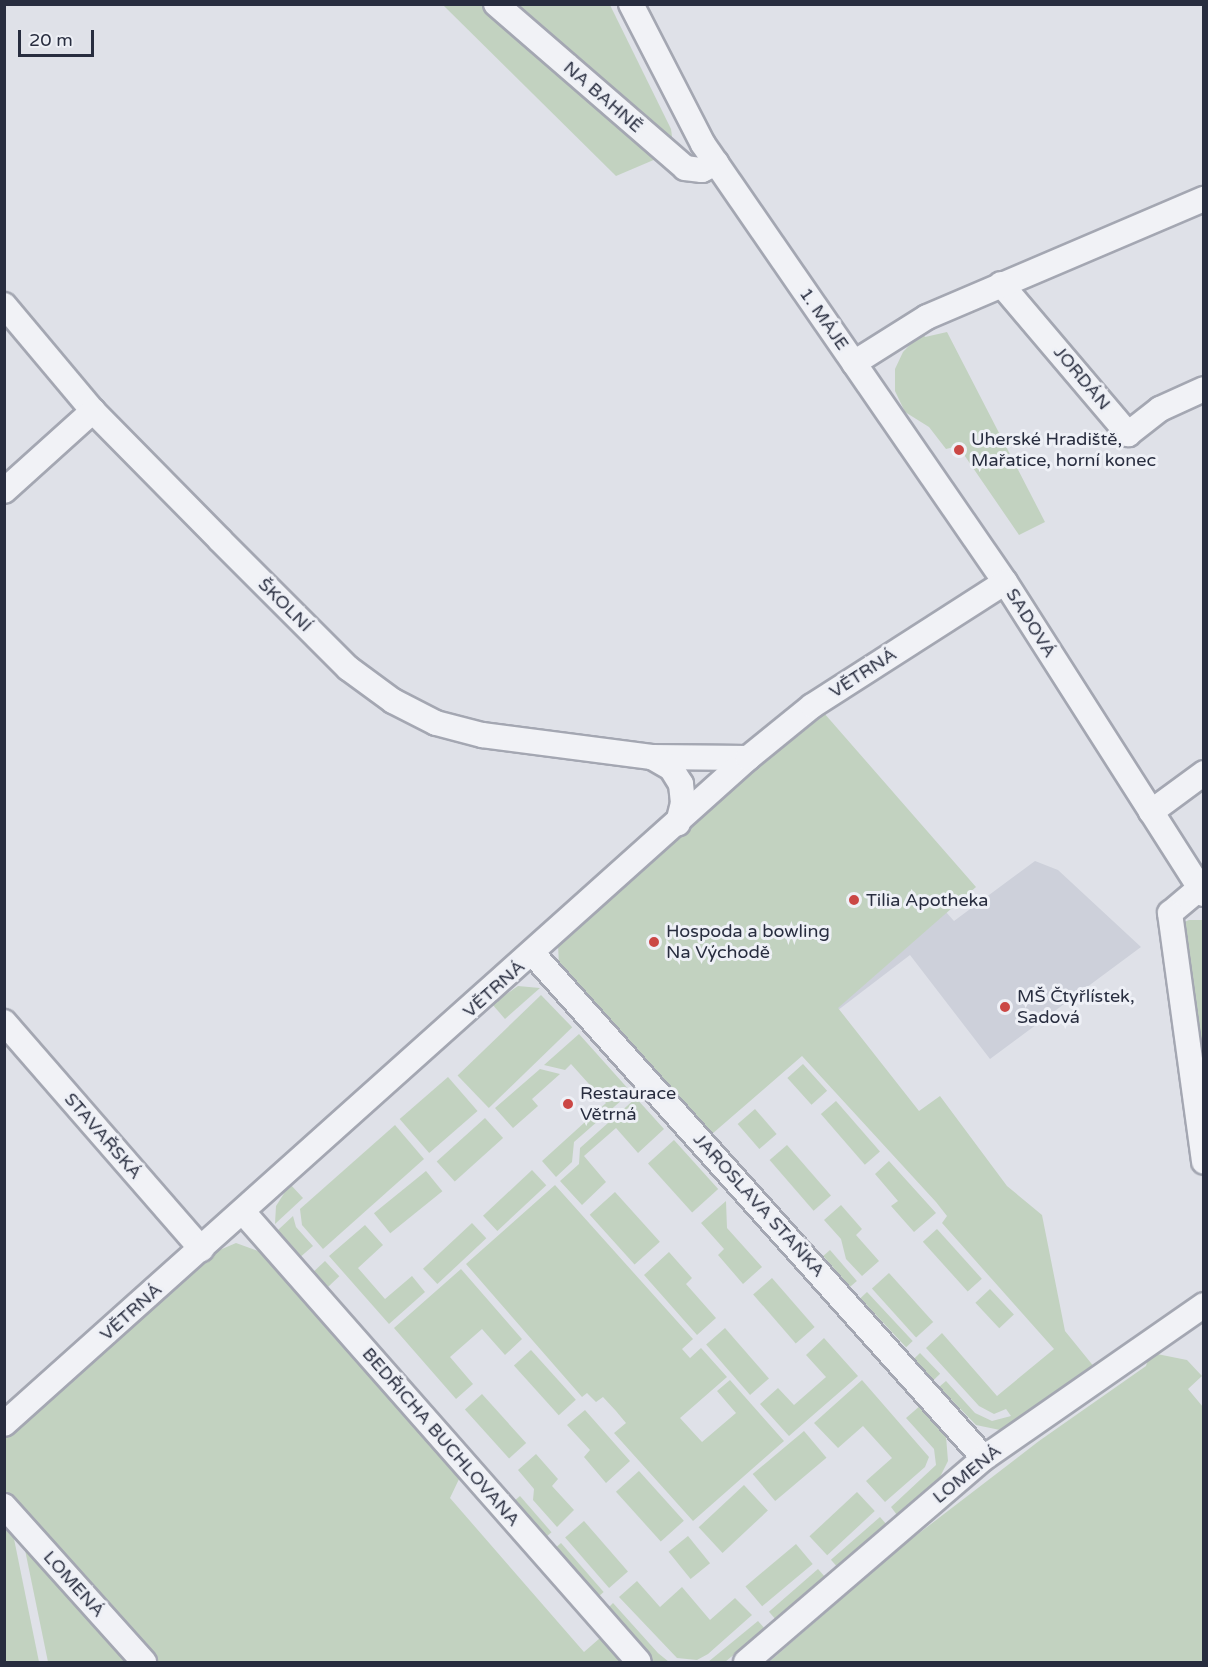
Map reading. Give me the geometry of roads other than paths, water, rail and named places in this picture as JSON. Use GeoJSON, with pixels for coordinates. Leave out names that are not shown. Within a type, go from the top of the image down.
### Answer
{"type":"FeatureCollection","features":[{"type":"Feature","properties":{"kind":"street","name":"NA BAHNĚ"},"geometry":{"type":"LineString","coordinates":[[496,4],[685,168],[702,170],[716,163]]}},
{"type":"Feature","properties":{"kind":"street","name":"1. MÁJE"},"geometry":{"type":"LineString","coordinates":[[631,4],[678,99],[716,163],[854,363],[927,317],[1203,198]]}},
{"type":"Feature","properties":{"kind":"street","name":"JORDÁN"},"geometry":{"type":"LineString","coordinates":[[1001,284],[1128,434],[1160,409],[1203,389]]}},
{"type":"Feature","properties":{"kind":"street","name":"ŠKOLNÍ"},"geometry":{"type":"LineString","coordinates":[[4,305],[93,411],[348,668],[393,701],[436,723],[466,733],[652,757],[748,758]]}},
{"type":"Feature","properties":{"kind":"street","name":"SADOVÁ"},"geometry":{"type":"LineString","coordinates":[[854,363],[1005,582],[1202,891],[1170,913],[1203,1162]]}},
{"type":"Feature","properties":{"kind":"street"},"geometry":{"type":"LineString","coordinates":[[4,491],[93,411]]}},
{"type":"Feature","properties":{"kind":"street","name":"VĚTRNÁ"},"geometry":{"type":"LineString","coordinates":[[4,1424],[533,954],[748,758],[812,706],[1005,582]]}},
{"type":"Feature","properties":{"kind":"street"},"geometry":{"type":"LineString","coordinates":[[652,757],[671,768],[681,784],[683,803],[678,823]]}},
{"type":"Feature","properties":{"kind":"street"},"geometry":{"type":"LineString","coordinates":[[1151,812],[1203,773]]}},
{"type":"Feature","properties":{"kind":"street","name":"JAROSLAVA STAŇKA"},"geometry":{"type":"LineString","coordinates":[[533,954],[984,1458]]}},
{"type":"Feature","properties":{"kind":"street","name":"STAVAŘSKÁ"},"geometry":{"type":"LineString","coordinates":[[4,1022],[201,1249]]}},
{"type":"Feature","properties":{"kind":"street","name":"BEDŘICHA BUCHLOVANA"},"geometry":{"type":"LineString","coordinates":[[243,1212],[639,1662]]}},
{"type":"Feature","properties":{"kind":"street","name":"LOMENÁ"},"geometry":{"type":"LineString","coordinates":[[746,1662],[984,1458],[1203,1305]]}},
{"type":"Feature","properties":{"kind":"street","name":"LOMENÁ"},"geometry":{"type":"LineString","coordinates":[[4,1506],[144,1662]]}},
{"type":"Feature","properties":{"kind":"place","name":"Uherské Hradiště, Mařatice, horní konec"},"geometry":{"type":"Point","coordinates":[959,450]}},
{"type":"Feature","properties":{"kind":"place","name":"Tilia Apotheka"},"geometry":{"type":"Point","coordinates":[854,900]}},
{"type":"Feature","properties":{"kind":"place","name":"Hospoda a bowling Na Východě"},"geometry":{"type":"Point","coordinates":[654,942]}},
{"type":"Feature","properties":{"kind":"place","name":"MŠ Čtyřlístek, Sadová"},"geometry":{"type":"Point","coordinates":[1005,1007]}},
{"type":"Feature","properties":{"kind":"place","name":"Restaurace Větrná"},"geometry":{"type":"Point","coordinates":[568,1104]}}]}
